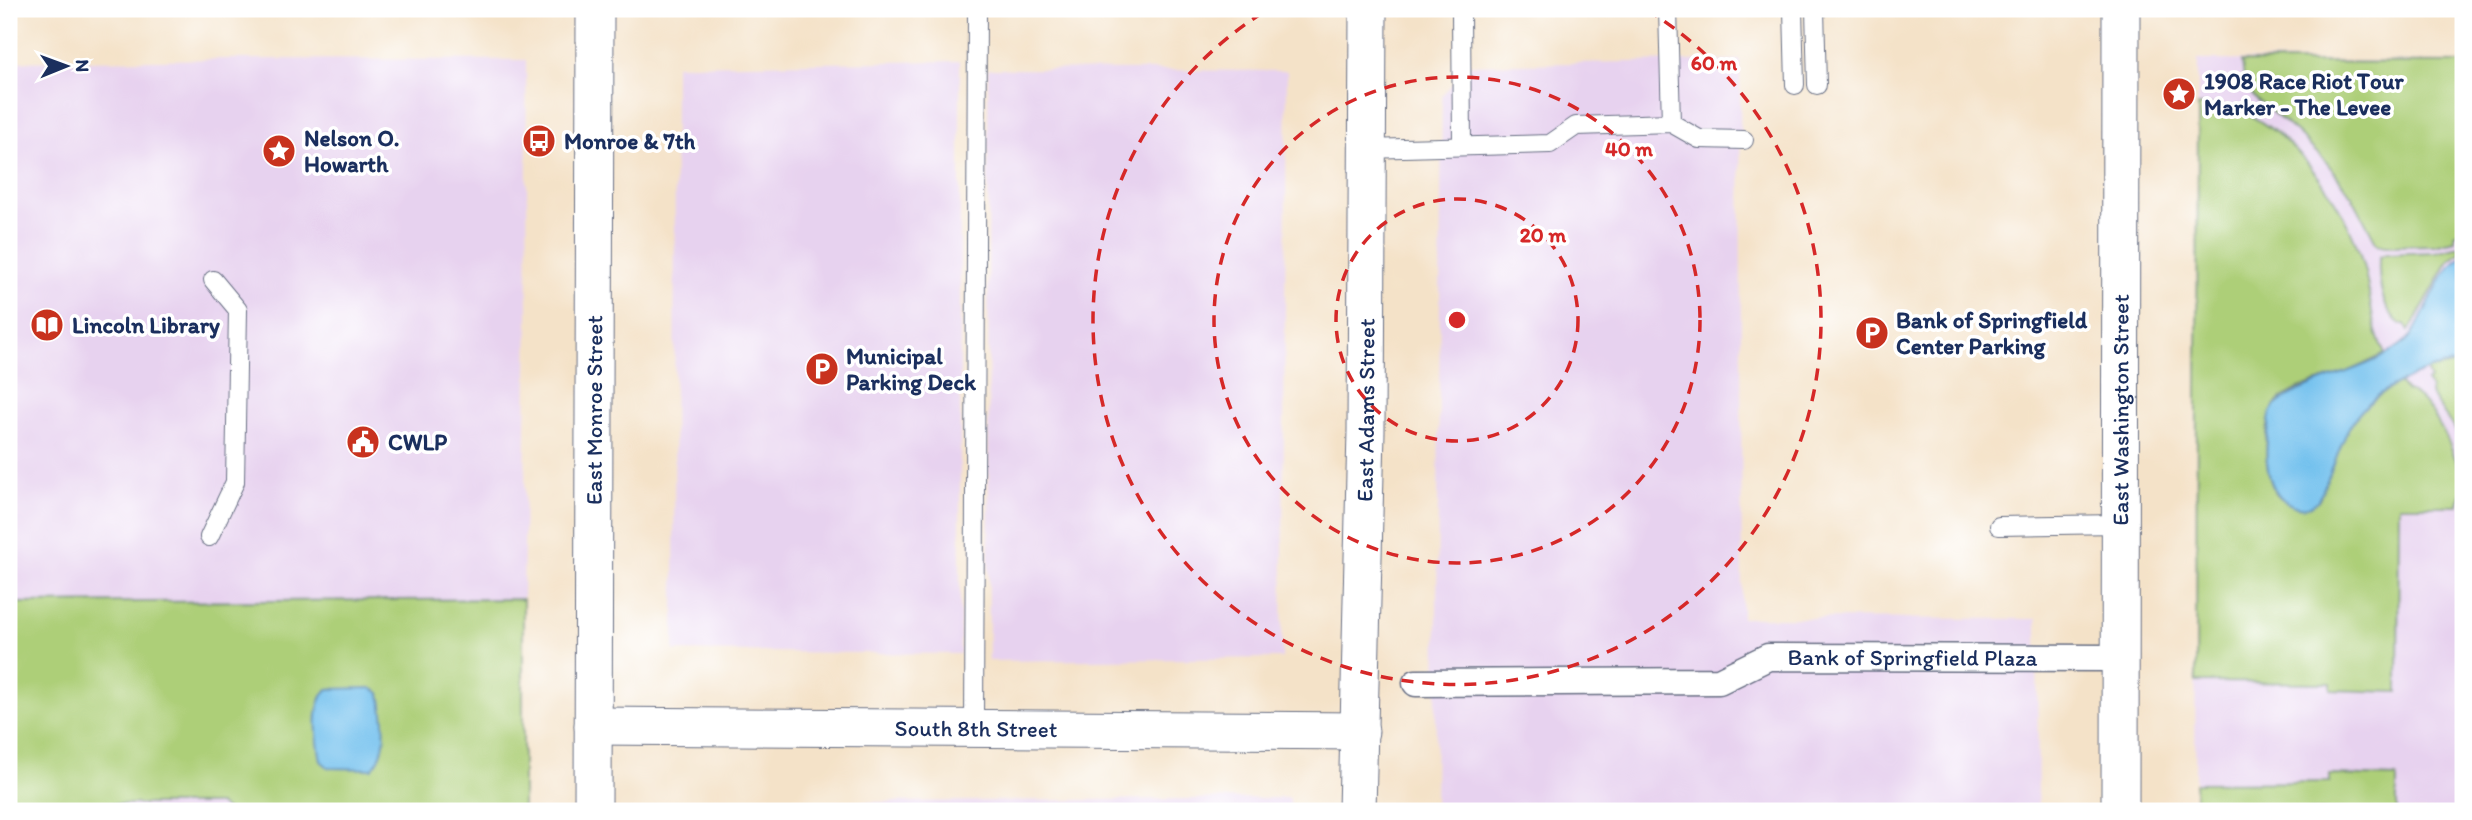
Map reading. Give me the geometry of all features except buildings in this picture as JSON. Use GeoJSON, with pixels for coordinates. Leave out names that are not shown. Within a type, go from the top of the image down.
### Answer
{"type":"FeatureCollection","features":[{"type":"Feature","properties":{"kind":"street","name":"East Monroe Street"},"geometry":{"type":"LineString","coordinates":[[593,811],[595,9]]}},
{"type":"Feature","properties":{"kind":"street","name":"East Adams Street"},"geometry":{"type":"LineString","coordinates":[[1357,811],[1366,431],[1368,9]]}},
{"type":"Feature","properties":{"kind":"street","name":"East Washington Street"},"geometry":{"type":"LineString","coordinates":[[2120,811],[2121,9]]}},
{"type":"Feature","properties":{"kind":"street","name":"Bank of Springfield Plaza"},"geometry":{"type":"LineString","coordinates":[[1416,683],[1719,681],[1768,657],[2120,658]]}},
{"type":"Feature","properties":{"kind":"street","name":"South 8th Street"},"geometry":{"type":"LineString","coordinates":[[593,726],[1360,731]]}},
{"type":"Feature","properties":{"kind":"lane"},"geometry":{"type":"LineString","coordinates":[[974,729],[977,9]]}},
{"type":"Feature","properties":{"kind":"lane"},"geometry":{"type":"LineString","coordinates":[[1461,9],[1462,146]]}},
{"type":"Feature","properties":{"kind":"lane"},"geometry":{"type":"LineString","coordinates":[[1668,9],[1671,123]]}},
{"type":"Feature","properties":{"kind":"lane"},"geometry":{"type":"LineString","coordinates":[[1793,9],[1795,85]]}},
{"type":"Feature","properties":{"kind":"lane"},"geometry":{"type":"LineString","coordinates":[[1815,9],[1818,85]]}},
{"type":"Feature","properties":{"kind":"lane"},"geometry":{"type":"LineString","coordinates":[[1366,149],[1550,144],[1576,126],[1671,123],[1699,139],[1744,140]]}},
{"type":"Feature","properties":{"kind":"lane"},"geometry":{"type":"LineString","coordinates":[[209,537],[236,482],[238,310],[213,280]]}},
{"type":"Feature","properties":{"kind":"lane"},"geometry":{"type":"LineString","coordinates":[[1999,526],[2120,524]]}},
{"type":"Feature","properties":{"kind":"shaded area"},"geometry":{"type":"Polygon","coordinates":[[[232,59],[526,60],[528,316],[523,599],[9,604],[9,62],[232,59]]]}},
{"type":"Feature","properties":{"kind":"shaded area"},"geometry":{"type":"Polygon","coordinates":[[[1740,60],[1742,618],[2037,619],[2038,811],[1435,811],[1442,95],[1470,65],[1740,60]]]}},
{"type":"Feature","properties":{"kind":"shaded area"},"geometry":{"type":"Polygon","coordinates":[[[2198,60],[2463,62],[2463,811],[2195,811],[2198,60]]]}},
{"type":"Feature","properties":{"kind":"shaded area","name":"Municipal Parking Deck"},"geometry":{"type":"Polygon","coordinates":[[[960,61],[960,654],[674,651],[675,65],[960,61]]]}},
{"type":"Feature","properties":{"kind":"shaded area"},"geometry":{"type":"Polygon","coordinates":[[[988,69],[1287,71],[1282,658],[989,661],[988,69]]]}},
{"type":"Feature","properties":{"kind":"shaded area"},"geometry":{"type":"Polygon","coordinates":[[[1290,798],[1290,811],[663,811],[663,804],[1290,798]]]}},
{"type":"Feature","properties":{"kind":"shaded area"},"geometry":{"type":"Polygon","coordinates":[[[9,804],[219,804],[228,811],[9,811],[9,804]]]}},
{"type":"Feature","properties":{"kind":"green space"},"geometry":{"type":"Polygon","coordinates":[[[2242,62],[2463,63],[2463,231],[2454,234],[2455,240],[2435,245],[2377,244],[2352,196],[2327,163],[2252,95],[2244,80],[2242,62]]]}},
{"type":"Feature","properties":{"kind":"green space"},"geometry":{"type":"Polygon","coordinates":[[[2198,105],[2231,108],[2263,123],[2302,157],[2320,178],[2348,224],[2358,248],[2374,323],[2385,354],[2349,371],[2298,389],[2278,402],[2269,421],[2266,448],[2269,475],[2277,494],[2285,500],[2303,505],[2316,502],[2355,418],[2371,401],[2399,383],[2406,391],[2416,395],[2434,417],[2443,431],[2461,474],[2463,491],[2458,506],[2399,506],[2398,692],[2331,690],[2331,683],[2196,682],[2198,105]]]}},
{"type":"Feature","properties":{"kind":"green space"},"geometry":{"type":"Polygon","coordinates":[[[2460,246],[2462,251],[2448,262],[2409,331],[2405,324],[2400,324],[2394,317],[2385,302],[2380,284],[2379,257],[2386,254],[2435,252],[2460,246]]]}},
{"type":"Feature","properties":{"kind":"green space"},"geometry":{"type":"Polygon","coordinates":[[[2463,363],[2463,448],[2455,430],[2430,394],[2431,389],[2427,382],[2430,379],[2426,370],[2463,363]]]}},
{"type":"Feature","properties":{"kind":"green space"},"geometry":{"type":"Polygon","coordinates":[[[523,599],[523,811],[228,811],[219,804],[9,804],[11,603],[523,599]]]}},
{"type":"Feature","properties":{"kind":"green space"},"geometry":{"type":"Polygon","coordinates":[[[2330,775],[2397,777],[2397,811],[2195,811],[2195,783],[2330,782],[2330,775]]]}},
{"type":"Feature","properties":{"kind":"water"},"geometry":{"type":"Polygon","coordinates":[[[2463,257],[2463,363],[2441,366],[2421,373],[2385,391],[2369,403],[2348,430],[2318,500],[2304,508],[2284,500],[2277,492],[2268,472],[2267,437],[2272,411],[2291,395],[2374,361],[2403,344],[2417,327],[2440,281],[2454,263],[2463,257]]]}},
{"type":"Feature","properties":{"kind":"water"},"geometry":{"type":"Polygon","coordinates":[[[371,688],[380,693],[385,733],[378,761],[372,769],[329,768],[321,761],[317,733],[317,714],[322,696],[327,689],[371,688]]]}},
{"type":"Feature","properties":{"kind":"place","name":"1908 Race Riot Tour Marker - The Levee"},"geometry":{"type":"Point","coordinates":[2179,94]}},
{"type":"Feature","properties":{"kind":"place","name":"Monroe & 7th"},"geometry":{"type":"Point","coordinates":[539,141]}},
{"type":"Feature","properties":{"kind":"place","name":"Nelson O. Howarth"},"geometry":{"type":"Point","coordinates":[279,151]}},
{"type":"Feature","properties":{"kind":"place","name":"Lincoln Library"},"geometry":{"type":"Point","coordinates":[47,325]}},
{"type":"Feature","properties":{"kind":"place","name":"Bank of Springfield Center Parking"},"geometry":{"type":"Point","coordinates":[1872,333]}},
{"type":"Feature","properties":{"kind":"place","name":"Municipal Parking Deck"},"geometry":{"type":"Point","coordinates":[822,369]}},
{"type":"Feature","properties":{"kind":"place","name":"CWLP"},"geometry":{"type":"Point","coordinates":[363,442]}}]}
